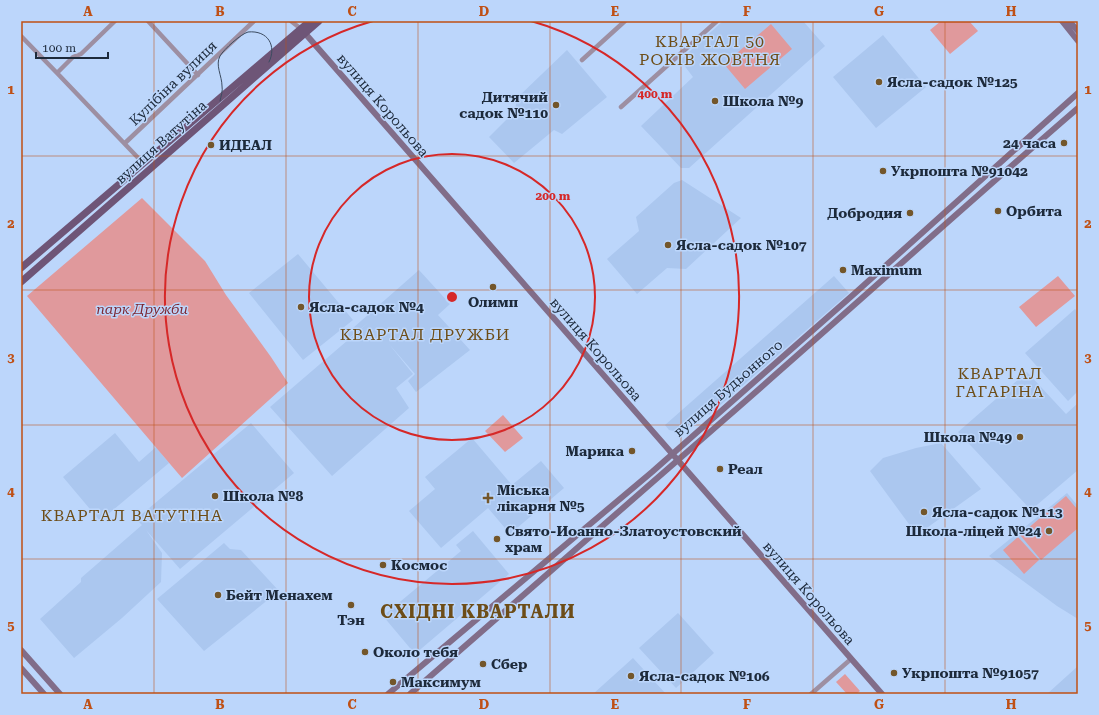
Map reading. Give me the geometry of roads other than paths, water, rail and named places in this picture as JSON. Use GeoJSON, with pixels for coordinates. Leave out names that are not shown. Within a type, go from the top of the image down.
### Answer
{"type":"FeatureCollection","features":[{"type":"Feature","properties":{"kind":"main road","name":"вулиця Ватутіна"},"geometry":{"type":"LineString","coordinates":[[21,282],[303,31],[310,21]]}},
{"type":"Feature","properties":{"kind":"main road","name":"вулиця Ватутіна"},"geometry":{"type":"LineString","coordinates":[[21,268],[142,163],[303,31],[319,21]]}},
{"type":"Feature","properties":{"kind":"main road"},"geometry":{"type":"LineString","coordinates":[[1062,21],[1078,41]]}},
{"type":"Feature","properties":{"kind":"main road"},"geometry":{"type":"LineString","coordinates":[[1069,21],[1078,32]]}},
{"type":"Feature","properties":{"kind":"main road","name":"вулиця Корольова"},"geometry":{"type":"LineString","coordinates":[[303,31],[882,694]]}},
{"type":"Feature","properties":{"kind":"main road","name":"вулиця Будьонного"},"geometry":{"type":"LineString","coordinates":[[388,694],[672,453],[843,304],[1078,93]]}},
{"type":"Feature","properties":{"kind":"main road","name":"вулиця Будьонного"},"geometry":{"type":"LineString","coordinates":[[410,694],[678,461],[973,199],[1078,108]]}},
{"type":"Feature","properties":{"kind":"main road"},"geometry":{"type":"LineString","coordinates":[[21,650],[60,694]]}},
{"type":"Feature","properties":{"kind":"main road"},"geometry":{"type":"LineString","coordinates":[[21,668],[44,694]]}},
{"type":"Feature","properties":{"kind":"street"},"geometry":{"type":"LineString","coordinates":[[57,73],[73,57],[81,54],[115,21]]}},
{"type":"Feature","properties":{"kind":"street"},"geometry":{"type":"LineString","coordinates":[[148,21],[198,75]]}},
{"type":"Feature","properties":{"kind":"street","name":"Кулібіна вулиця"},"geometry":{"type":"LineString","coordinates":[[125,143],[254,21]]}},
{"type":"Feature","properties":{"kind":"street","name":"вулиця Корольова"},"geometry":{"type":"LineString","coordinates":[[291,21],[303,31]]}},
{"type":"Feature","properties":{"kind":"street"},"geometry":{"type":"LineString","coordinates":[[582,60],[625,21]]}},
{"type":"Feature","properties":{"kind":"street"},"geometry":{"type":"LineString","coordinates":[[621,107],[715,22]]}},
{"type":"Feature","properties":{"kind":"street"},"geometry":{"type":"LineString","coordinates":[[21,36],[125,143],[142,163]]}},
{"type":"Feature","properties":{"kind":"street"},"geometry":{"type":"LineString","coordinates":[[811,694],[851,659]]}},
{"type":"Feature","properties":{"kind":"tram line"},"geometry":{"type":"LineString","coordinates":[[220,101],[222,94],[222,82],[218,67],[219,59],[225,50],[237,39],[248,32],[255,32],[266,36],[272,50],[269,62]]}},
{"type":"Feature","properties":{"kind":"place","name":"Ясла-садок №125"},"geometry":{"type":"Point","coordinates":[879,82]}},
{"type":"Feature","properties":{"kind":"place","name":"Школа №9"},"geometry":{"type":"Point","coordinates":[715,101]}},
{"type":"Feature","properties":{"kind":"place","name":"Дитячий садок №110"},"geometry":{"type":"Point","coordinates":[556,105]}},
{"type":"Feature","properties":{"kind":"place","name":"24 часа"},"geometry":{"type":"Point","coordinates":[1064,143]}},
{"type":"Feature","properties":{"kind":"place","name":"ИДЕАЛ"},"geometry":{"type":"Point","coordinates":[211,145]}},
{"type":"Feature","properties":{"kind":"place","name":"Укрпошта №91042"},"geometry":{"type":"Point","coordinates":[883,171]}},
{"type":"Feature","properties":{"kind":"place","name":"Орбита"},"geometry":{"type":"Point","coordinates":[998,211]}},
{"type":"Feature","properties":{"kind":"place","name":"Добродия"},"geometry":{"type":"Point","coordinates":[910,213]}},
{"type":"Feature","properties":{"kind":"place","name":"Ясла-садок №107"},"geometry":{"type":"Point","coordinates":[668,245]}},
{"type":"Feature","properties":{"kind":"place","name":"Maximum"},"geometry":{"type":"Point","coordinates":[843,270]}},
{"type":"Feature","properties":{"kind":"place","name":"Олимп"},"geometry":{"type":"Point","coordinates":[493,287]}},
{"type":"Feature","properties":{"kind":"place","name":"Ясла-садок №4"},"geometry":{"type":"Point","coordinates":[301,307]}},
{"type":"Feature","properties":{"kind":"place","name":"Школа №49"},"geometry":{"type":"Point","coordinates":[1020,437]}},
{"type":"Feature","properties":{"kind":"place","name":"Марика"},"geometry":{"type":"Point","coordinates":[632,451]}},
{"type":"Feature","properties":{"kind":"place","name":"Реал"},"geometry":{"type":"Point","coordinates":[720,469]}},
{"type":"Feature","properties":{"kind":"place","name":"Школа №8"},"geometry":{"type":"Point","coordinates":[215,496]}},
{"type":"Feature","properties":{"kind":"place","name":"Міська лікарня №5"},"geometry":{"type":"Point","coordinates":[488,498]}},
{"type":"Feature","properties":{"kind":"place","name":"Ясла-садок №113"},"geometry":{"type":"Point","coordinates":[924,512]}},
{"type":"Feature","properties":{"kind":"place","name":"Школа-ліцей №24"},"geometry":{"type":"Point","coordinates":[1049,531]}},
{"type":"Feature","properties":{"kind":"place","name":"Свято-Иоанно-Златоустовский храм"},"geometry":{"type":"Point","coordinates":[497,539]}},
{"type":"Feature","properties":{"kind":"place","name":"Космос"},"geometry":{"type":"Point","coordinates":[383,565]}},
{"type":"Feature","properties":{"kind":"place","name":"Бейт Менахем"},"geometry":{"type":"Point","coordinates":[218,595]}},
{"type":"Feature","properties":{"kind":"place","name":"Тэн"},"geometry":{"type":"Point","coordinates":[351,605]}},
{"type":"Feature","properties":{"kind":"place","name":"Около тебя"},"geometry":{"type":"Point","coordinates":[365,652]}},
{"type":"Feature","properties":{"kind":"place","name":"Сбер"},"geometry":{"type":"Point","coordinates":[483,664]}},
{"type":"Feature","properties":{"kind":"place","name":"Укрпошта №91057"},"geometry":{"type":"Point","coordinates":[894,673]}},
{"type":"Feature","properties":{"kind":"place","name":"Ясла-садок №106"},"geometry":{"type":"Point","coordinates":[631,676]}},
{"type":"Feature","properties":{"kind":"place","name":"Максимум"},"geometry":{"type":"Point","coordinates":[393,682]}},
{"type":"Feature","properties":{"kind":"district","name":"КВАРТАЛ 50 РОКІВ ЖОВТНЯ"},"geometry":{"type":"Point","coordinates":[710,50]}},
{"type":"Feature","properties":{"kind":"district","name":"КВАРТАЛ ДРУЖБИ"},"geometry":{"type":"Point","coordinates":[425,334]}},
{"type":"Feature","properties":{"kind":"district","name":"КВАРТАЛ ГАГАРІНА"},"geometry":{"type":"Point","coordinates":[1000,382]}},
{"type":"Feature","properties":{"kind":"district","name":"КВАРТАЛ ВАТУТІНА"},"geometry":{"type":"Point","coordinates":[132,515]}},
{"type":"Feature","properties":{"kind":"district","name":"СХІДНІ КВАРТАЛИ"},"geometry":{"type":"Point","coordinates":[478,612]}},
{"type":"Feature","properties":{"kind":"park label","name":"парк Дружби"},"geometry":{"type":"Point","coordinates":[142,309]}}]}
